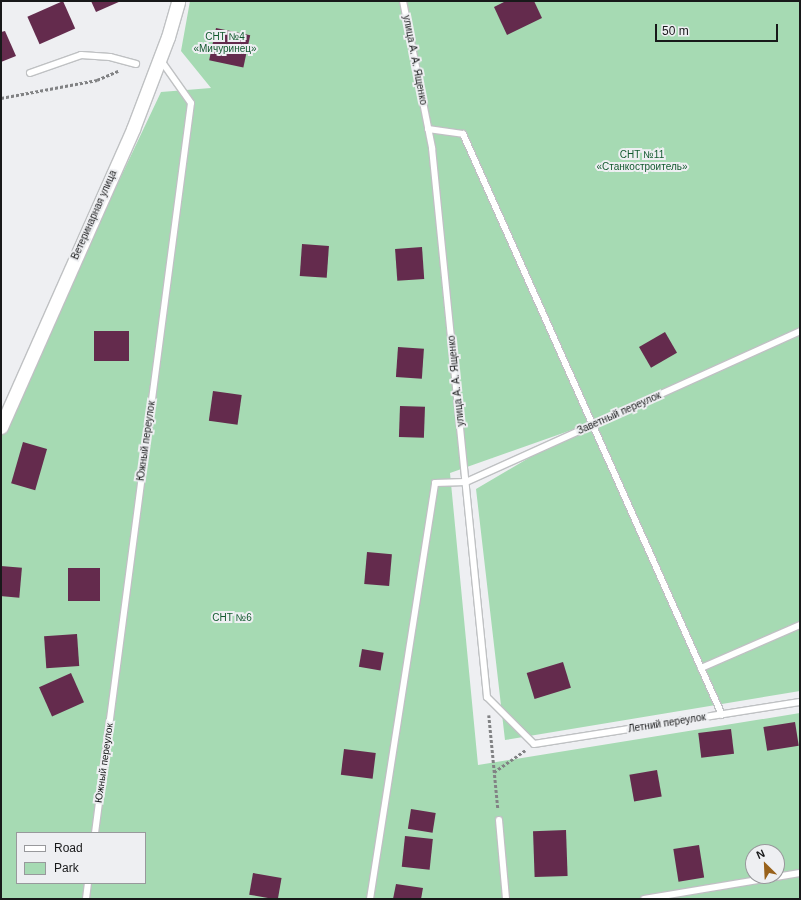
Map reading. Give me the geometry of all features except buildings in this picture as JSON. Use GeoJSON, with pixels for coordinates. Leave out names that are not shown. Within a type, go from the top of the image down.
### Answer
{"type":"FeatureCollection","features":[{"type":"Feature","properties":{"kind":"street","name":"Ветеринарная улица"},"geometry":{"type":"LineString","coordinates":[[1,426],[133,129],[160,59],[178,1]]}},
{"type":"Feature","properties":{"kind":"lane","name":"улица А. А. Ященко"},"geometry":{"type":"LineString","coordinates":[[403,1],[428,129],[466,482],[487,697]]}},
{"type":"Feature","properties":{"kind":"lane"},"geometry":{"type":"LineString","coordinates":[[30,73],[81,55],[110,57],[136,64]]}},
{"type":"Feature","properties":{"kind":"lane","name":"Южный переулок"},"geometry":{"type":"LineString","coordinates":[[94,832],[191,103],[160,59]]}},
{"type":"Feature","properties":{"kind":"lane"},"geometry":{"type":"LineString","coordinates":[[428,129],[463,134],[722,715]]}},
{"type":"Feature","properties":{"kind":"lane","name":"Заветный переулок"},"geometry":{"type":"LineString","coordinates":[[370,899],[435,483],[466,482],[800,331]]}},
{"type":"Feature","properties":{"kind":"lane"},"geometry":{"type":"LineString","coordinates":[[701,668],[800,625]]}},
{"type":"Feature","properties":{"kind":"lane"},"geometry":{"type":"LineString","coordinates":[[487,697],[534,744]]}},
{"type":"Feature","properties":{"kind":"lane","name":"Летний переулок"},"geometry":{"type":"LineString","coordinates":[[534,744],[800,702]]}},
{"type":"Feature","properties":{"kind":"lane"},"geometry":{"type":"LineString","coordinates":[[499,820],[506,899]]}},
{"type":"Feature","properties":{"kind":"lane"},"geometry":{"type":"LineString","coordinates":[[644,899],[800,873]]}},
{"type":"Feature","properties":{"kind":"lane"},"geometry":{"type":"LineString","coordinates":[[86,899],[88,884]]}},
{"type":"Feature","properties":{"kind":"path"},"geometry":{"type":"LineString","coordinates":[[1,98],[97,80],[136,64]]}},
{"type":"Feature","properties":{"kind":"path"},"geometry":{"type":"LineString","coordinates":[[487,697],[499,820]]}},
{"type":"Feature","properties":{"kind":"path"},"geometry":{"type":"LineString","coordinates":[[494,772],[534,744]]}},
{"type":"Feature","properties":{"kind":"green space","name":"СНТ №6"},"geometry":{"type":"Polygon","coordinates":[[[190,1],[800,1],[800,691],[505,740],[476,489],[583,426],[450,473],[478,765],[800,713],[800,899],[1,899],[1,430],[161,92],[211,88],[181,51],[190,1]]]}},
{"type":"Feature","properties":{"kind":"park label","name":"СНТ №4 «Мичуринец»"},"geometry":{"type":"Point","coordinates":[225,42]}},
{"type":"Feature","properties":{"kind":"park label","name":"СНТ №11 «Станкостроитель»"},"geometry":{"type":"Point","coordinates":[642,160]}}]}
